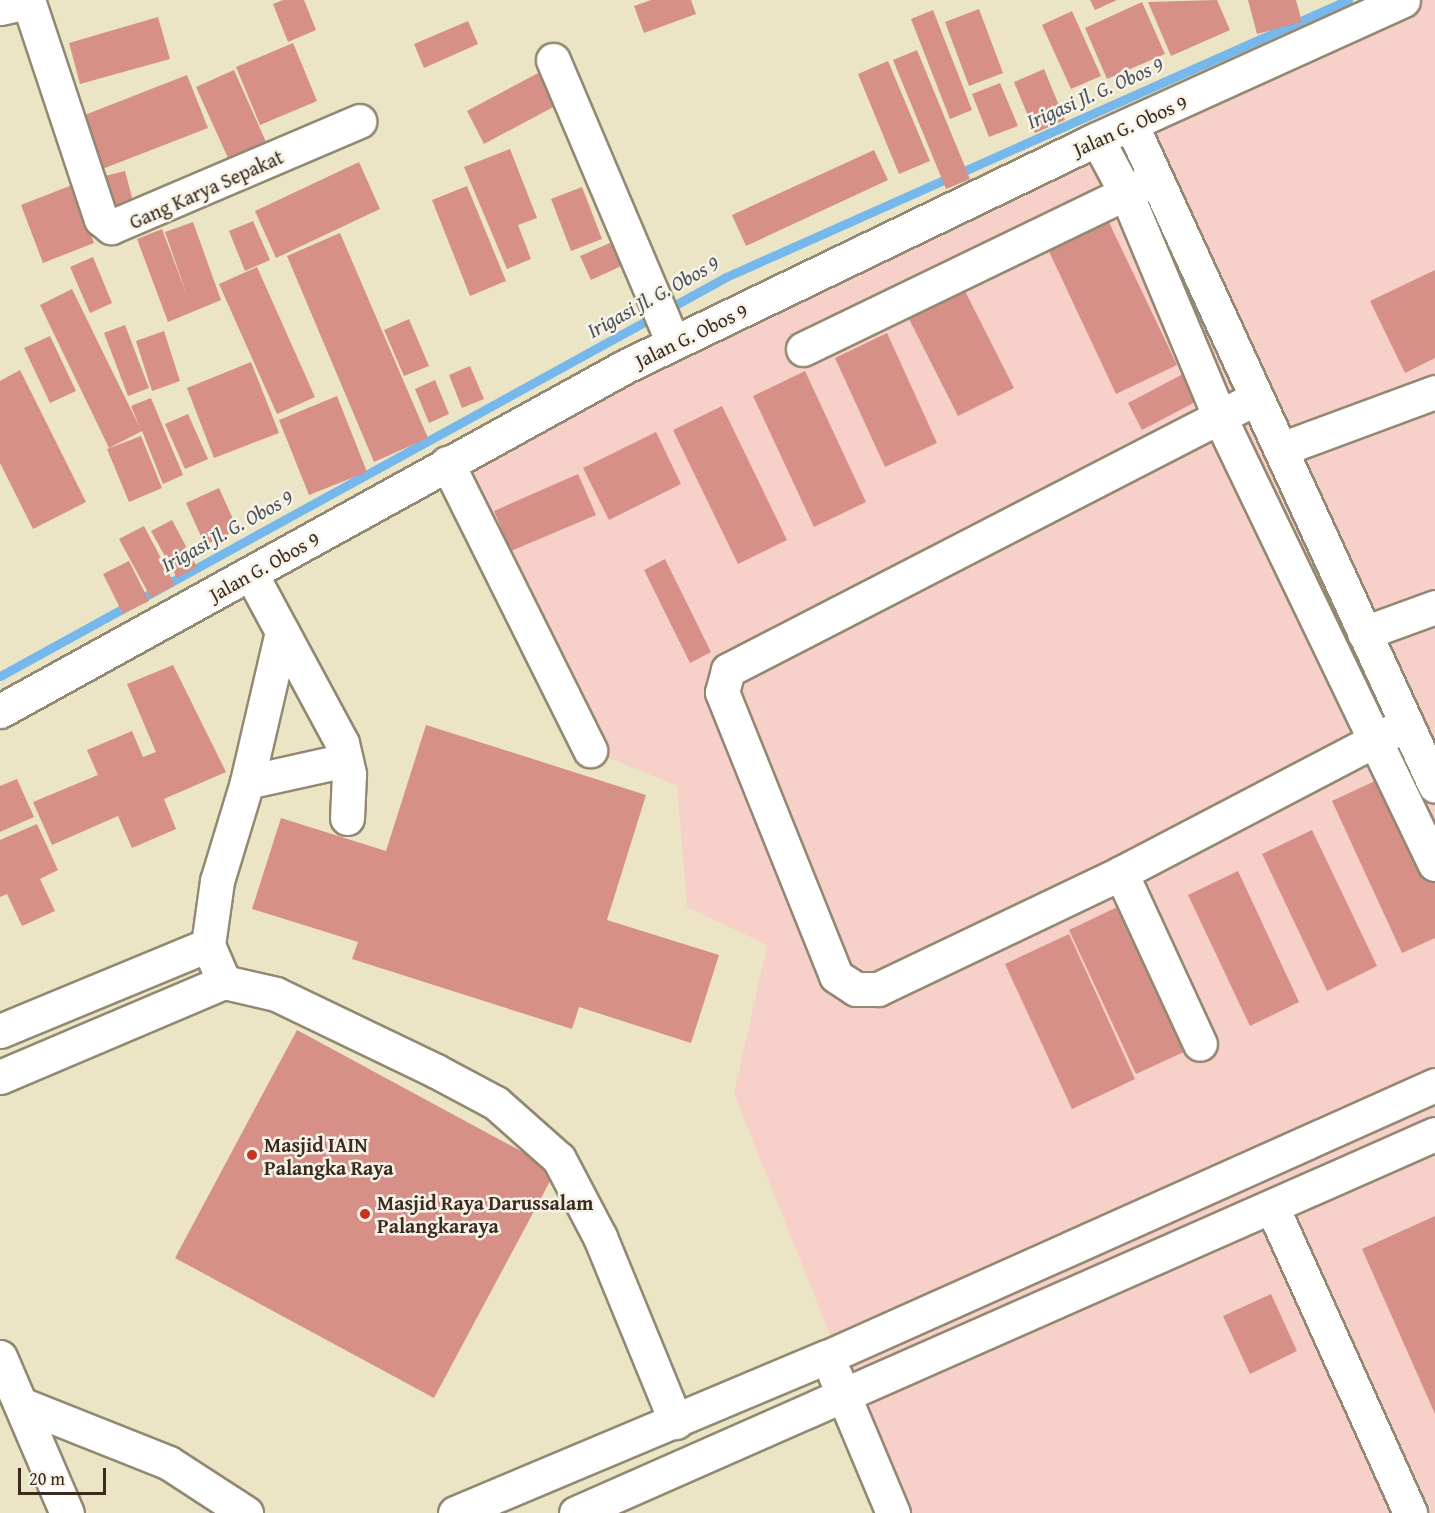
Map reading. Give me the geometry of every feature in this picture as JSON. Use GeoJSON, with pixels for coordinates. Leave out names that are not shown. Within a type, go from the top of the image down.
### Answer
{"type":"FeatureCollection","features":[{"type":"Feature","properties":{"kind":"street","name":"Jalan G. Obos 9"},"geometry":{"type":"LineString","coordinates":[[0,711],[447,463],[673,343],[1097,139],[1404,0]]}},
{"type":"Feature","properties":{"kind":"street","name":"Gang Karya Sepakat"},"geometry":{"type":"LineString","coordinates":[[19,3],[101,219],[111,226],[359,122]]}},
{"type":"Feature","properties":{"kind":"street"},"geometry":{"type":"LineString","coordinates":[[553,60],[673,343]]}},
{"type":"Feature","properties":{"kind":"street"},"geometry":{"type":"LineString","coordinates":[[1131,124],[1254,399],[1281,449],[1364,633],[1391,731],[1435,864]]}},
{"type":"Feature","properties":{"kind":"street"},"geometry":{"type":"LineString","coordinates":[[1097,139],[1126,193],[1220,418],[1391,731],[1435,786]]}},
{"type":"Feature","properties":{"kind":"street"},"geometry":{"type":"LineString","coordinates":[[803,349],[1157,179]]}},
{"type":"Feature","properties":{"kind":"street"},"geometry":{"type":"LineString","coordinates":[[1281,449],[1435,392]]}},
{"type":"Feature","properties":{"kind":"street"},"geometry":{"type":"LineString","coordinates":[[1254,399],[742,661],[721,682],[836,976],[846,985],[878,989],[1121,873],[1391,731]]}},
{"type":"Feature","properties":{"kind":"street"},"geometry":{"type":"LineString","coordinates":[[447,463],[590,750]]}},
{"type":"Feature","properties":{"kind":"street"},"geometry":{"type":"LineString","coordinates":[[250,574],[282,632],[346,760],[347,818]]}},
{"type":"Feature","properties":{"kind":"street"},"geometry":{"type":"LineString","coordinates":[[1364,633],[1435,607]]}},
{"type":"Feature","properties":{"kind":"street"},"geometry":{"type":"LineString","coordinates":[[224,982],[208,945],[217,881],[247,782],[282,632]]}},
{"type":"Feature","properties":{"kind":"street"},"geometry":{"type":"LineString","coordinates":[[247,782],[346,760]]}},
{"type":"Feature","properties":{"kind":"street"},"geometry":{"type":"LineString","coordinates":[[1121,873],[1200,1044]]}},
{"type":"Feature","properties":{"kind":"street"},"geometry":{"type":"LineString","coordinates":[[0,1031],[208,945]]}},
{"type":"Feature","properties":{"kind":"street"},"geometry":{"type":"LineString","coordinates":[[0,1077],[224,982],[276,994],[348,1027],[496,1103],[543,1141],[559,1159],[600,1237],[676,1422]]}},
{"type":"Feature","properties":{"kind":"street"},"geometry":{"type":"LineString","coordinates":[[455,1513],[827,1357],[1435,1085]]}},
{"type":"Feature","properties":{"kind":"street"},"geometry":{"type":"LineString","coordinates":[[576,1513],[844,1394],[1273,1209],[1435,1134]]}},
{"type":"Feature","properties":{"kind":"street"},"geometry":{"type":"LineString","coordinates":[[1273,1209],[1410,1513]]}},
{"type":"Feature","properties":{"kind":"street"},"geometry":{"type":"LineString","coordinates":[[0,1357],[67,1513]]}},
{"type":"Feature","properties":{"kind":"street"},"geometry":{"type":"LineString","coordinates":[[827,1357],[893,1513]]}},
{"type":"Feature","properties":{"kind":"street"},"geometry":{"type":"LineString","coordinates":[[21,1404],[169,1463],[246,1513]]}},
{"type":"Feature","properties":{"kind":"shaded area"},"geometry":{"type":"Polygon","coordinates":[[[1403,0],[1435,0],[1435,1513],[901,1513],[734,1094],[767,945],[687,907],[677,786],[590,750],[447,463],[1403,0]]]}},
{"type":"Feature","properties":{"kind":"building"},"geometry":{"type":"Polygon","coordinates":[[[283,0],[304,0],[316,30],[288,42],[273,4],[283,0]]]}},
{"type":"Feature","properties":{"kind":"building"},"geometry":{"type":"Polygon","coordinates":[[[651,0],[691,0],[696,14],[644,33],[634,6],[651,0]]]}},
{"type":"Feature","properties":{"kind":"building"},"geometry":{"type":"Polygon","coordinates":[[[1090,0],[1117,0],[1095,10],[1090,0]]]}},
{"type":"Feature","properties":{"kind":"building"},"geometry":{"type":"Polygon","coordinates":[[[1217,0],[1230,30],[1171,56],[1148,2],[1217,0]]]}},
{"type":"Feature","properties":{"kind":"building"},"geometry":{"type":"Polygon","coordinates":[[[1248,0],[1296,0],[1302,22],[1257,34],[1248,0]]]}},
{"type":"Feature","properties":{"kind":"building"},"geometry":{"type":"Polygon","coordinates":[[[1142,2],[1165,54],[1107,79],[1085,28],[1142,2]]]}},
{"type":"Feature","properties":{"kind":"building"},"geometry":{"type":"Polygon","coordinates":[[[979,9],[1003,73],[969,86],[945,22],[979,9]]]}},
{"type":"Feature","properties":{"kind":"building"},"geometry":{"type":"Polygon","coordinates":[[[933,10],[972,110],[950,119],[911,19],[933,10]]]}},
{"type":"Feature","properties":{"kind":"building"},"geometry":{"type":"Polygon","coordinates":[[[1072,11],[1101,76],[1071,89],[1042,25],[1072,11]]]}},
{"type":"Feature","properties":{"kind":"building"},"geometry":{"type":"Polygon","coordinates":[[[158,17],[170,59],[80,84],[69,43],[158,17]]]}},
{"type":"Feature","properties":{"kind":"building"},"geometry":{"type":"Polygon","coordinates":[[[468,21],[478,44],[424,68],[414,44],[468,21]]]}},
{"type":"Feature","properties":{"kind":"building"},"geometry":{"type":"Polygon","coordinates":[[[293,43],[317,101],[260,125],[236,67],[293,43]]]}},
{"type":"Feature","properties":{"kind":"building"},"geometry":{"type":"Polygon","coordinates":[[[917,50],[970,179],[946,189],[893,60],[917,50]]]}},
{"type":"Feature","properties":{"kind":"building"},"geometry":{"type":"Polygon","coordinates":[[[888,61],[930,161],[899,174],[858,74],[888,61]]]}},
{"type":"Feature","properties":{"kind":"building"},"geometry":{"type":"Polygon","coordinates":[[[1044,69],[1065,120],[1035,133],[1014,82],[1044,69]]]}},
{"type":"Feature","properties":{"kind":"building"},"geometry":{"type":"Polygon","coordinates":[[[234,70],[266,142],[228,158],[196,87],[234,70]]]}},
{"type":"Feature","properties":{"kind":"building"},"geometry":{"type":"Polygon","coordinates":[[[540,72],[557,105],[484,144],[467,111],[540,72]]]}},
{"type":"Feature","properties":{"kind":"building"},"geometry":{"type":"Polygon","coordinates":[[[187,75],[208,128],[97,171],[77,118],[187,75]]]}},
{"type":"Feature","properties":{"kind":"building"},"geometry":{"type":"Polygon","coordinates":[[[1000,83],[1018,126],[989,137],[972,94],[1000,83]]]}},
{"type":"Feature","properties":{"kind":"building"},"geometry":{"type":"Polygon","coordinates":[[[510,149],[537,218],[518,225],[531,259],[507,269],[464,167],[510,149]]]}},
{"type":"Feature","properties":{"kind":"building"},"geometry":{"type":"Polygon","coordinates":[[[874,150],[888,180],[746,246],[732,215],[874,150]]]}},
{"type":"Feature","properties":{"kind":"building"},"geometry":{"type":"Polygon","coordinates":[[[359,162],[380,209],[276,258],[255,211],[359,162]]]}},
{"type":"Feature","properties":{"kind":"building"},"geometry":{"type":"Polygon","coordinates":[[[125,171],[133,201],[109,208],[101,177],[125,171]]]}},
{"type":"Feature","properties":{"kind":"building"},"geometry":{"type":"Polygon","coordinates":[[[72,185],[94,243],[43,263],[21,205],[72,185]]]}},
{"type":"Feature","properties":{"kind":"building"},"geometry":{"type":"Polygon","coordinates":[[[467,186],[506,281],[470,296],[432,200],[467,186]]]}},
{"type":"Feature","properties":{"kind":"building"},"geometry":{"type":"Polygon","coordinates":[[[582,187],[602,239],[571,251],[551,199],[582,187]]]}},
{"type":"Feature","properties":{"kind":"building"},"geometry":{"type":"Polygon","coordinates":[[[1105,214],[1177,365],[1116,394],[1045,243],[1105,214]]]}},
{"type":"Feature","properties":{"kind":"building"},"geometry":{"type":"Polygon","coordinates":[[[253,221],[270,260],[245,271],[229,231],[253,221]]]}},
{"type":"Feature","properties":{"kind":"building"},"geometry":{"type":"Polygon","coordinates":[[[193,222],[221,300],[168,322],[137,239],[162,229],[188,298],[165,232],[193,222]]]}},
{"type":"Feature","properties":{"kind":"building"},"geometry":{"type":"Polygon","coordinates":[[[340,233],[428,438],[374,462],[287,256],[340,233]]]}},
{"type":"Feature","properties":{"kind":"building"},"geometry":{"type":"Polygon","coordinates":[[[619,239],[630,262],[591,280],[580,256],[619,239]]]}},
{"type":"Feature","properties":{"kind":"building"},"geometry":{"type":"Polygon","coordinates":[[[93,257],[112,303],[90,313],[70,267],[93,257]]]}},
{"type":"Feature","properties":{"kind":"building"},"geometry":{"type":"Polygon","coordinates":[[[257,267],[315,397],[277,414],[219,284],[257,267]]]}},
{"type":"Feature","properties":{"kind":"building"},"geometry":{"type":"Polygon","coordinates":[[[1435,270],[1435,358],[1405,373],[1370,301],[1435,270]]]}},
{"type":"Feature","properties":{"kind":"building"},"geometry":{"type":"Polygon","coordinates":[[[72,289],[140,428],[131,406],[151,398],[183,475],[163,484],[142,431],[109,448],[40,305],[72,289]]]}},
{"type":"Feature","properties":{"kind":"building"},"geometry":{"type":"Polygon","coordinates":[[[965,291],[1014,388],[958,416],[909,319],[965,291]]]}},
{"type":"Feature","properties":{"kind":"building"},"geometry":{"type":"Polygon","coordinates":[[[409,319],[429,366],[404,376],[384,330],[409,319]]]}},
{"type":"Feature","properties":{"kind":"building"},"geometry":{"type":"Polygon","coordinates":[[[125,325],[149,388],[128,396],[104,333],[125,325]]]}},
{"type":"Feature","properties":{"kind":"building"},"geometry":{"type":"Polygon","coordinates":[[[164,331],[180,381],[152,391],[136,341],[164,331]]]}},
{"type":"Feature","properties":{"kind":"building"},"geometry":{"type":"Polygon","coordinates":[[[887,333],[937,443],[885,467],[835,358],[887,333]]]}},
{"type":"Feature","properties":{"kind":"building"},"geometry":{"type":"Polygon","coordinates":[[[50,336],[76,391],[50,403],[24,348],[50,336]]]}},
{"type":"Feature","properties":{"kind":"building"},"geometry":{"type":"Polygon","coordinates":[[[251,362],[279,433],[214,458],[187,388],[251,362]]]}},
{"type":"Feature","properties":{"kind":"building"},"geometry":{"type":"Polygon","coordinates":[[[470,366],[484,399],[462,408],[449,375],[470,366]]]}},
{"type":"Feature","properties":{"kind":"building"},"geometry":{"type":"Polygon","coordinates":[[[20,370],[86,502],[33,529],[0,463],[0,381],[20,370]]]}},
{"type":"Feature","properties":{"kind":"building"},"geometry":{"type":"Polygon","coordinates":[[[805,371],[866,502],[814,527],[753,396],[805,371]]]}},
{"type":"Feature","properties":{"kind":"building"},"geometry":{"type":"Polygon","coordinates":[[[1185,373],[1199,400],[1142,430],[1128,403],[1185,373]]]}},
{"type":"Feature","properties":{"kind":"building"},"geometry":{"type":"Polygon","coordinates":[[[435,380],[449,414],[429,423],[415,389],[435,380]]]}},
{"type":"Feature","properties":{"kind":"building"},"geometry":{"type":"Polygon","coordinates":[[[337,396],[367,472],[309,495],[279,420],[337,396]]]}},
{"type":"Feature","properties":{"kind":"building"},"geometry":{"type":"Polygon","coordinates":[[[722,406],[787,540],[738,564],[673,430],[722,406]]]}},
{"type":"Feature","properties":{"kind":"building"},"geometry":{"type":"Polygon","coordinates":[[[188,414],[208,459],[185,469],[165,424],[188,414]]]}},
{"type":"Feature","properties":{"kind":"building"},"geometry":{"type":"Polygon","coordinates":[[[656,432],[681,484],[609,520],[583,468],[656,432]]]}},
{"type":"Feature","properties":{"kind":"building"},"geometry":{"type":"Polygon","coordinates":[[[141,436],[162,488],[129,502],[107,449],[141,436]]]}},
{"type":"Feature","properties":{"kind":"building"},"geometry":{"type":"Polygon","coordinates":[[[578,474],[596,515],[511,551],[494,511],[578,474]]]}},
{"type":"Feature","properties":{"kind":"building"},"geometry":{"type":"Polygon","coordinates":[[[219,488],[238,530],[205,545],[186,503],[219,488]]]}},
{"type":"Feature","properties":{"kind":"building"},"geometry":{"type":"Polygon","coordinates":[[[172,520],[197,567],[177,578],[151,531],[172,520]]]}},
{"type":"Feature","properties":{"kind":"building"},"geometry":{"type":"Polygon","coordinates":[[[144,526],[175,585],[151,598],[119,539],[144,526]]]}},
{"type":"Feature","properties":{"kind":"building"},"geometry":{"type":"Polygon","coordinates":[[[665,559],[711,652],[690,663],[644,570],[665,559]]]}},
{"type":"Feature","properties":{"kind":"building"},"geometry":{"type":"Polygon","coordinates":[[[129,561],[149,601],[123,614],[103,574],[129,561]]]}},
{"type":"Feature","properties":{"kind":"building"},"geometry":{"type":"Polygon","coordinates":[[[173,665],[226,772],[164,799],[176,829],[132,848],[118,816],[52,845],[33,802],[98,775],[87,750],[132,731],[143,757],[156,752],[127,684],[173,665]]]}},
{"type":"Feature","properties":{"kind":"building"},"geometry":{"type":"Polygon","coordinates":[[[426,725],[646,795],[607,920],[719,955],[691,1043],[579,1007],[572,1029],[352,959],[358,942],[252,909],[281,818],[386,851],[426,725]]]}},
{"type":"Feature","properties":{"kind":"building"},"geometry":{"type":"Polygon","coordinates":[[[1390,774],[1435,870],[1435,938],[1402,953],[1332,801],[1390,774]]]}},
{"type":"Feature","properties":{"kind":"building"},"geometry":{"type":"Polygon","coordinates":[[[17,779],[34,817],[0,832],[0,786],[17,779]]]}},
{"type":"Feature","properties":{"kind":"building"},"geometry":{"type":"Polygon","coordinates":[[[37,824],[58,870],[40,879],[55,911],[22,926],[7,894],[0,897],[0,840],[37,824]]]}},
{"type":"Feature","properties":{"kind":"building"},"geometry":{"type":"Polygon","coordinates":[[[1312,830],[1377,966],[1327,991],[1262,854],[1312,830]]]}},
{"type":"Feature","properties":{"kind":"building"},"geometry":{"type":"Polygon","coordinates":[[[1238,871],[1299,1002],[1250,1026],[1188,895],[1238,871]]]}},
{"type":"Feature","properties":{"kind":"building"},"geometry":{"type":"Polygon","coordinates":[[[1132,900],[1199,1045],[1136,1074],[1069,930],[1132,900]]]}},
{"type":"Feature","properties":{"kind":"building"},"geometry":{"type":"Polygon","coordinates":[[[1069,934],[1135,1079],[1072,1109],[1005,964],[1069,934]]]}},
{"type":"Feature","properties":{"kind":"building","name":"Masjid Raya Darussalam Palangkaraya"},"geometry":{"type":"Polygon","coordinates":[[[297,1030],[556,1170],[434,1398],[175,1258],[297,1030]]]}},
{"type":"Feature","properties":{"kind":"building"},"geometry":{"type":"Polygon","coordinates":[[[1435,1216],[1435,1414],[1362,1249],[1435,1216]]]}},
{"type":"Feature","properties":{"kind":"building"},"geometry":{"type":"Polygon","coordinates":[[[1271,1294],[1297,1351],[1250,1374],[1223,1316],[1271,1294]]]}},
{"type":"Feature","properties":{"kind":"waterway","name":"Irigasi Jl. G. Obos 9"},"geometry":{"type":"LineString","coordinates":[[0,676],[726,277],[1348,0]]}},
{"type":"Feature","properties":{"kind":"place","name":"Masjid IAIN Palangka Raya"},"geometry":{"type":"Point","coordinates":[252,1155]}},
{"type":"Feature","properties":{"kind":"place","name":"Masjid Raya Darussalam Palangkaraya"},"geometry":{"type":"Point","coordinates":[365,1214]}}]}
